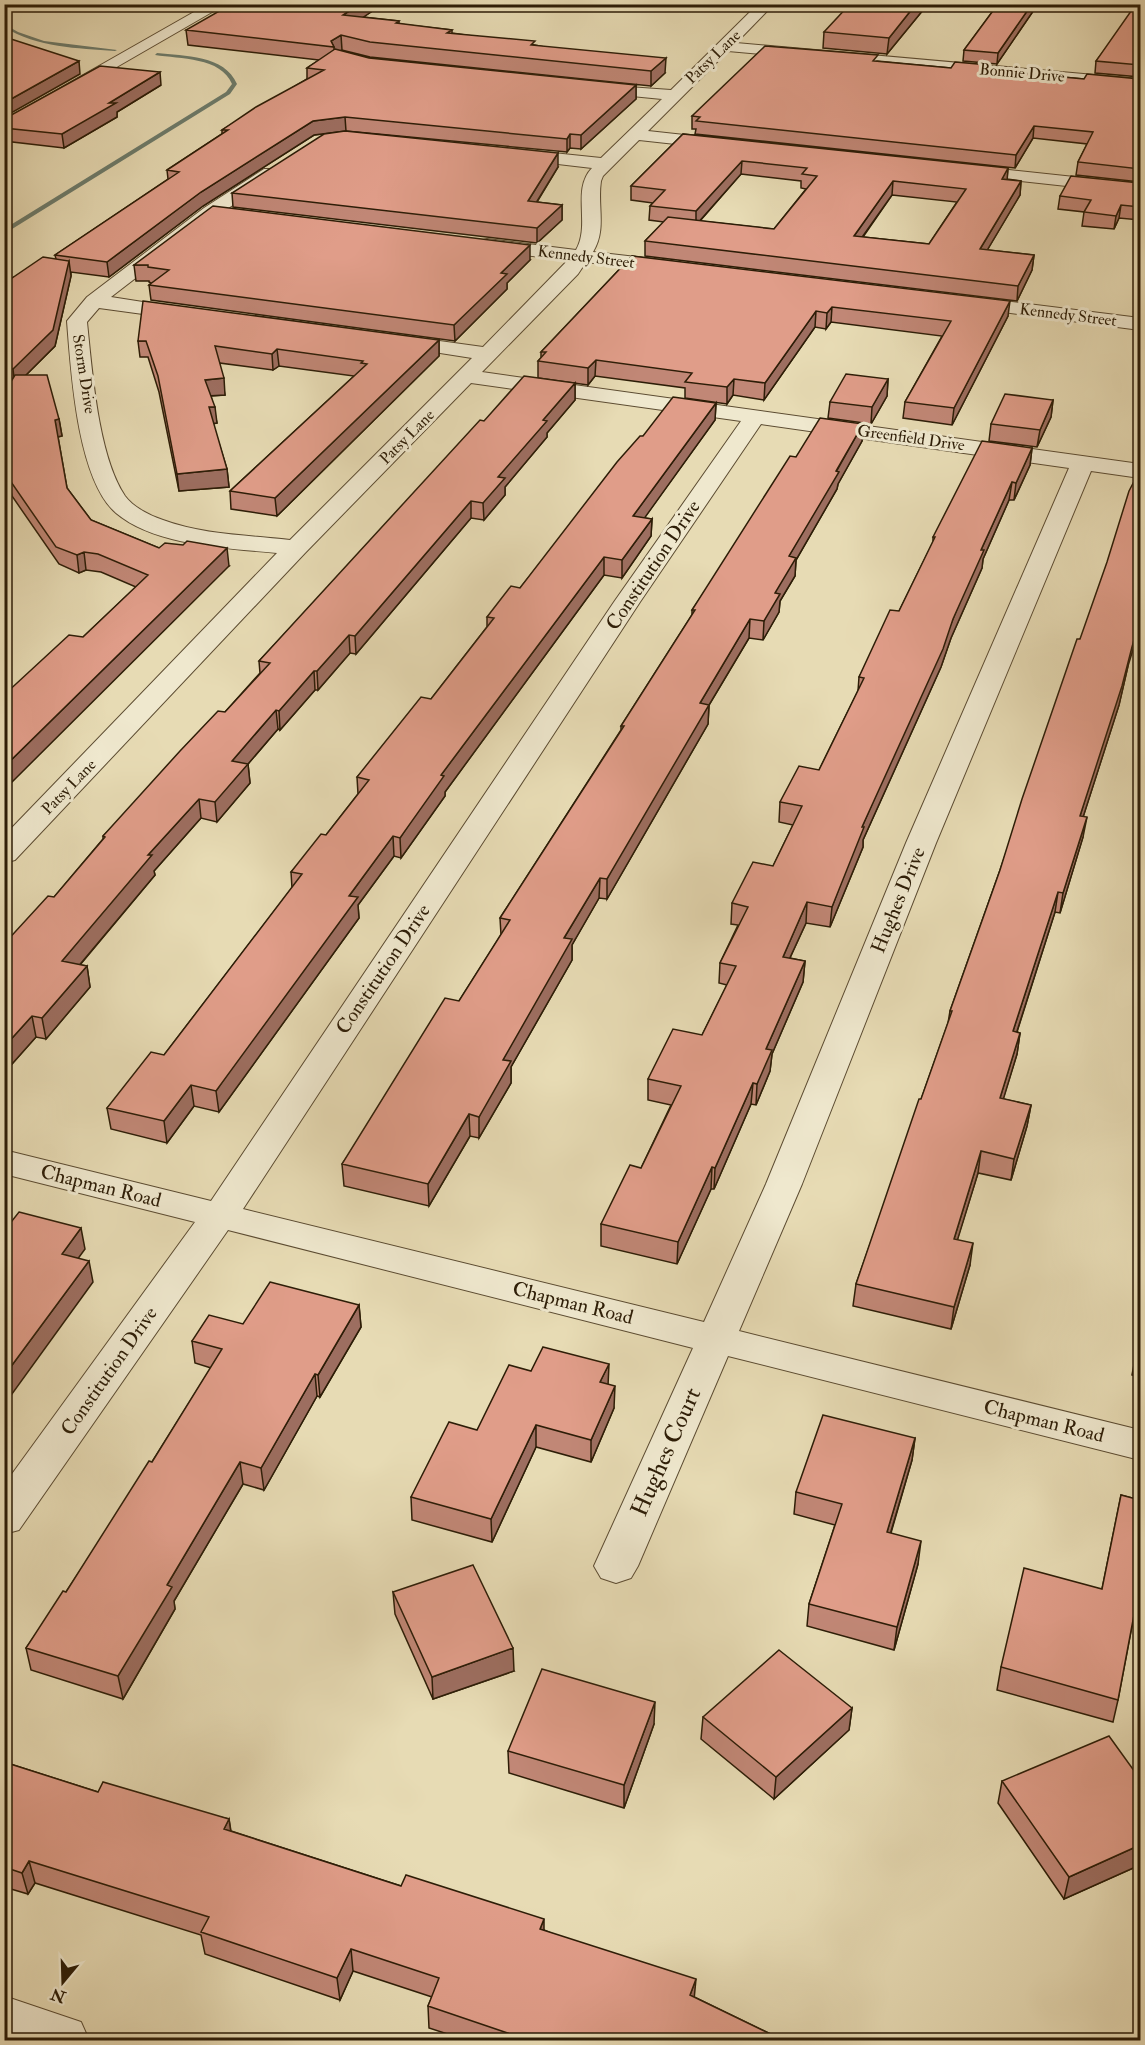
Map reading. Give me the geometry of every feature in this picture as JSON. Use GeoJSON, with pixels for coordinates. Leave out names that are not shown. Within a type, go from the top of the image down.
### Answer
{"type":"FeatureCollection","features":[{"type":"Feature","properties":{"kind":"street"},"geometry":{"type":"LineString","coordinates":[[4,127],[219,4]]}},
{"type":"Feature","properties":{"kind":"street","name":"Patsy Lane"},"geometry":{"type":"LineString","coordinates":[[4,854],[296,548],[571,270],[591,238],[593,209],[591,182],[605,164],[767,4]]}},
{"type":"Feature","properties":{"kind":"street","name":"Bonnie Drive"},"geometry":{"type":"LineString","coordinates":[[724,46],[1140,84]]}},
{"type":"Feature","properties":{"kind":"street"},"geometry":{"type":"LineString","coordinates":[[581,86],[673,96]]}},
{"type":"Feature","properties":{"kind":"street"},"geometry":{"type":"LineString","coordinates":[[634,135],[735,145]]}},
{"type":"Feature","properties":{"kind":"street"},"geometry":{"type":"LineString","coordinates":[[502,153],[605,164]]}},
{"type":"Feature","properties":{"kind":"street","name":"Storm Drive"},"geometry":{"type":"LineString","coordinates":[[290,160],[210,212],[94,301],[76,321],[99,463],[116,499],[134,515],[156,526],[189,534],[296,548]]}},
{"type":"Feature","properties":{"kind":"street"},"geometry":{"type":"LineString","coordinates":[[942,168],[1140,189]]}},
{"type":"Feature","properties":{"kind":"street"},"geometry":{"type":"LineString","coordinates":[[210,212],[233,215]]}},
{"type":"Feature","properties":{"kind":"street","name":"Kennedy Street"},"geometry":{"type":"LineString","coordinates":[[464,242],[694,270]]}},
{"type":"Feature","properties":{"kind":"street","name":"Kennedy Street"},"geometry":{"type":"LineString","coordinates":[[945,300],[1140,324]]}},
{"type":"Feature","properties":{"kind":"street"},"geometry":{"type":"LineString","coordinates":[[94,301],[210,317]]}},
{"type":"Feature","properties":{"kind":"street"},"geometry":{"type":"LineString","coordinates":[[373,338],[489,354]]}},
{"type":"Feature","properties":{"kind":"street","name":"Greenfield Drive"},"geometry":{"type":"LineString","coordinates":[[468,376],[1140,471]]}},
{"type":"Feature","properties":{"kind":"street","name":"Constitution Drive"},"geometry":{"type":"LineString","coordinates":[[4,1518],[220,1215],[627,602],[756,416]]}},
{"type":"Feature","properties":{"kind":"street","name":"Hughes Drive"},"geometry":{"type":"LineString","coordinates":[[716,1339],[784,1184],[921,843],[1083,462]]}},
{"type":"Feature","properties":{"kind":"street","name":"Chapman Road"},"geometry":{"type":"LineString","coordinates":[[4,1162],[1140,1445]]}},
{"type":"Feature","properties":{"kind":"street","name":"Hughes Court"},"geometry":{"type":"LineString","coordinates":[[616,1566],[716,1339]]}},
{"type":"Feature","properties":{"kind":"street"},"geometry":{"type":"LineString","coordinates":[[4,2020],[63,2040]]}},
{"type":"Feature","properties":{"kind":"building"},"geometry":{"type":"Polygon","coordinates":[[[279,4],[360,4],[343,15],[452,30],[447,33],[535,41],[531,45],[666,58],[651,71],[370,42],[341,35],[331,41],[334,47],[186,30],[228,6],[270,10],[279,4]]]}},
{"type":"Feature","properties":{"kind":"building"},"geometry":{"type":"Polygon","coordinates":[[[850,4],[916,4],[889,38],[824,32],[850,4]]]}},
{"type":"Feature","properties":{"kind":"building"},"geometry":{"type":"Polygon","coordinates":[[[998,4],[1032,4],[998,53],[964,50],[998,4]]]}},
{"type":"Feature","properties":{"kind":"building"},"geometry":{"type":"Polygon","coordinates":[[[1136,4],[1140,4],[1140,65],[1096,61],[1136,4]]]}},
{"type":"Feature","properties":{"kind":"building"},"geometry":{"type":"Polygon","coordinates":[[[4,38],[11,39],[79,61],[4,103],[4,38]]]}},
{"type":"Feature","properties":{"kind":"building"},"geometry":{"type":"Polygon","coordinates":[[[765,46],[878,55],[873,61],[951,68],[955,62],[989,65],[986,70],[1084,79],[1087,74],[1140,79],[1140,169],[1078,162],[1093,132],[1034,126],[1016,155],[696,121],[700,117],[692,116],[765,46]]]}},
{"type":"Feature","properties":{"kind":"building"},"geometry":{"type":"Polygon","coordinates":[[[335,49],[369,58],[636,85],[581,135],[570,134],[567,139],[345,117],[313,121],[201,192],[107,262],[55,255],[179,172],[167,170],[228,130],[222,130],[256,107],[324,70],[307,68],[335,49]]]}},
{"type":"Feature","properties":{"kind":"building"},"geometry":{"type":"Polygon","coordinates":[[[100,66],[160,72],[109,103],[116,103],[62,134],[4,128],[4,119],[100,66]]]}},
{"type":"Feature","properties":{"kind":"building"},"geometry":{"type":"Polygon","coordinates":[[[345,131],[558,153],[528,201],[562,205],[537,228],[232,193],[324,134],[345,131]]]}},
{"type":"Feature","properties":{"kind":"building"},"geometry":{"type":"Polygon","coordinates":[[[683,134],[1008,168],[1002,179],[1021,181],[980,249],[1034,255],[1018,286],[645,241],[668,217],[774,229],[817,176],[802,174],[807,168],[742,161],[696,211],[650,206],[665,190],[631,186],[683,134]],[[893,181],[854,236],[929,244],[966,189],[893,181]]]}},
{"type":"Feature","properties":{"kind":"building"},"geometry":{"type":"Polygon","coordinates":[[[1071,176],[1140,183],[1140,207],[1121,205],[1116,216],[1084,212],[1091,200],[1060,196],[1071,176]]]}},
{"type":"Feature","properties":{"kind":"building"},"geometry":{"type":"Polygon","coordinates":[[[213,206],[530,245],[501,273],[507,274],[454,325],[149,285],[169,270],[148,267],[148,265],[134,265],[213,206]]]}},
{"type":"Feature","properties":{"kind":"building"},"geometry":{"type":"Polygon","coordinates":[[[632,256],[1010,301],[954,408],[905,402],[951,321],[832,307],[827,313],[816,311],[765,383],[734,379],[727,387],[685,382],[692,373],[596,360],[588,368],[538,361],[546,352],[541,352],[632,256]]]}},
{"type":"Feature","properties":{"kind":"building"},"geometry":{"type":"Polygon","coordinates":[[[43,257],[69,261],[53,330],[13,369],[4,369],[4,278],[12,278],[43,257]]]}},
{"type":"Feature","properties":{"kind":"building"},"geometry":{"type":"Polygon","coordinates":[[[143,301],[439,340],[275,498],[230,491],[367,364],[361,363],[363,361],[277,349],[272,354],[215,346],[224,378],[205,380],[215,407],[209,407],[227,469],[177,474],[158,376],[146,341],[138,341],[143,301]]]}},
{"type":"Feature","properties":{"kind":"building"},"geometry":{"type":"Polygon","coordinates":[[[846,374],[888,379],[872,407],[830,402],[846,374]]]}},
{"type":"Feature","properties":{"kind":"building"},"geometry":{"type":"Polygon","coordinates":[[[15,375],[47,375],[59,419],[55,420],[67,488],[91,520],[159,548],[165,543],[183,545],[187,541],[227,548],[4,767],[4,695],[69,635],[83,637],[148,575],[98,554],[84,552],[77,555],[56,547],[9,479],[4,455],[4,393],[15,375]]]}},
{"type":"Feature","properties":{"kind":"building"},"geometry":{"type":"Polygon","coordinates":[[[524,376],[575,383],[543,420],[547,421],[498,477],[505,478],[483,503],[471,501],[355,636],[349,635],[279,711],[276,710],[232,761],[248,764],[215,802],[199,799],[148,855],[152,855],[62,961],[87,966],[42,1018],[32,1016],[4,1047],[4,944],[48,896],[54,897],[105,837],[103,836],[180,751],[218,711],[225,712],[270,663],[259,661],[480,420],[484,421],[524,376]]]}},
{"type":"Feature","properties":{"kind":"building"},"geometry":{"type":"Polygon","coordinates":[[[1005,394],[1053,400],[1040,430],[991,424],[1005,394]]]}},
{"type":"Feature","properties":{"kind":"building"},"geometry":{"type":"Polygon","coordinates":[[[673,397],[716,403],[633,516],[652,519],[622,560],[604,557],[441,775],[444,776],[400,838],[393,836],[349,896],[358,897],[216,1091],[191,1085],[164,1121],[107,1108],[151,1052],[164,1055],[302,874],[291,872],[321,834],[326,835],[369,780],[357,777],[421,697],[431,699],[494,618],[487,617],[511,586],[520,588],[617,462],[640,436],[643,436],[673,397]]]}},
{"type":"Feature","properties":{"kind":"building"},"geometry":{"type":"Polygon","coordinates":[[[820,418],[863,424],[836,471],[839,472],[789,556],[796,558],[775,593],[780,594],[764,621],[750,619],[700,703],[709,705],[607,879],[600,878],[564,938],[572,939],[503,1060],[511,1061],[479,1117],[469,1114],[428,1184],[342,1164],[445,998],[459,1001],[510,920],[500,918],[624,726],[621,726],[790,456],[796,457],[820,418]]]}},
{"type":"Feature","properties":{"kind":"building"},"geometry":{"type":"Polygon","coordinates":[[[982,441],[1032,448],[1016,483],[1012,482],[981,550],[984,550],[953,619],[943,649],[862,827],[864,827],[832,907],[807,902],[783,957],[805,961],[766,1049],[772,1050],[757,1084],[753,1083],[715,1168],[712,1167],[678,1242],[601,1224],[630,1165],[641,1168],[681,1086],[648,1079],[673,1029],[702,1035],[736,966],[720,963],[748,907],[732,903],[753,862],[773,866],[802,806],[780,802],[799,766],[819,770],[864,678],[859,677],[890,610],[899,611],[935,537],[933,537],[982,441]]]}},
{"type":"Feature","properties":{"kind":"building"},"geometry":{"type":"Polygon","coordinates":[[[1140,470],[1140,619],[1122,686],[1080,816],[1087,817],[1063,893],[1058,892],[1013,1031],[1020,1033],[1000,1098],[1031,1105],[1014,1159],[981,1151],[954,1239],[973,1243],[954,1307],[856,1284],[919,1099],[921,1099],[952,1011],[950,1011],[1077,639],[1080,639],[1129,491],[1140,470]]]}},
{"type":"Feature","properties":{"kind":"building"},"geometry":{"type":"Polygon","coordinates":[[[19,1212],[81,1228],[62,1254],[89,1261],[4,1376],[4,1231],[19,1212]]]}},
{"type":"Feature","properties":{"kind":"building"},"geometry":{"type":"Polygon","coordinates":[[[270,1282],[359,1305],[318,1375],[315,1374],[261,1468],[240,1462],[167,1585],[172,1587],[118,1676],[26,1648],[63,1591],[66,1592],[149,1461],[152,1462],[222,1349],[192,1341],[209,1315],[243,1324],[270,1282]]]}},
{"type":"Feature","properties":{"kind":"building"},"geometry":{"type":"Polygon","coordinates":[[[1140,1335],[1140,1354],[1137,1353],[1140,1335]]]}},
{"type":"Feature","properties":{"kind":"building"},"geometry":{"type":"Polygon","coordinates":[[[543,1347],[609,1364],[600,1382],[615,1386],[591,1440],[536,1425],[491,1519],[411,1497],[449,1422],[477,1430],[509,1365],[531,1371],[543,1347]]]}},
{"type":"Feature","properties":{"kind":"building"},"geometry":{"type":"Polygon","coordinates":[[[823,1415],[915,1438],[887,1532],[921,1541],[897,1627],[809,1604],[842,1504],[796,1492],[823,1415]]]}},
{"type":"Feature","properties":{"kind":"building"},"geometry":{"type":"Polygon","coordinates":[[[1121,1495],[1140,1500],[1140,1583],[1118,1700],[1001,1667],[1024,1568],[1102,1589],[1121,1495]]]}},
{"type":"Feature","properties":{"kind":"building"},"geometry":{"type":"Polygon","coordinates":[[[473,1565],[513,1648],[432,1677],[393,1592],[473,1565]]]}},
{"type":"Feature","properties":{"kind":"building"},"geometry":{"type":"Polygon","coordinates":[[[779,1650],[852,1708],[776,1777],[703,1717],[779,1650]]]}},
{"type":"Feature","properties":{"kind":"building"},"geometry":{"type":"Polygon","coordinates":[[[542,1669],[655,1702],[624,1785],[508,1751],[542,1669]]]}},
{"type":"Feature","properties":{"kind":"building"},"geometry":{"type":"Polygon","coordinates":[[[1109,1736],[1140,1779],[1140,1845],[1069,1877],[1002,1781],[1109,1736]]]}},
{"type":"Feature","properties":{"kind":"building"},"geometry":{"type":"Polygon","coordinates":[[[4,1762],[98,1792],[103,1782],[229,1819],[224,1829],[401,1886],[406,1875],[544,1919],[540,1929],[696,1979],[690,1995],[783,2040],[528,2040],[428,2006],[439,1978],[351,1949],[337,1978],[201,1932],[209,1917],[29,1861],[22,1873],[4,1867],[4,1762]]]}},
{"type":"Feature","properties":{"kind":"waterway"},"geometry":{"type":"LineString","coordinates":[[4,25],[16,33],[43,42],[115,50]]}},
{"type":"Feature","properties":{"kind":"waterway"},"geometry":{"type":"LineString","coordinates":[[4,232],[228,93],[235,84],[224,69],[214,64],[157,54]]}}]}
